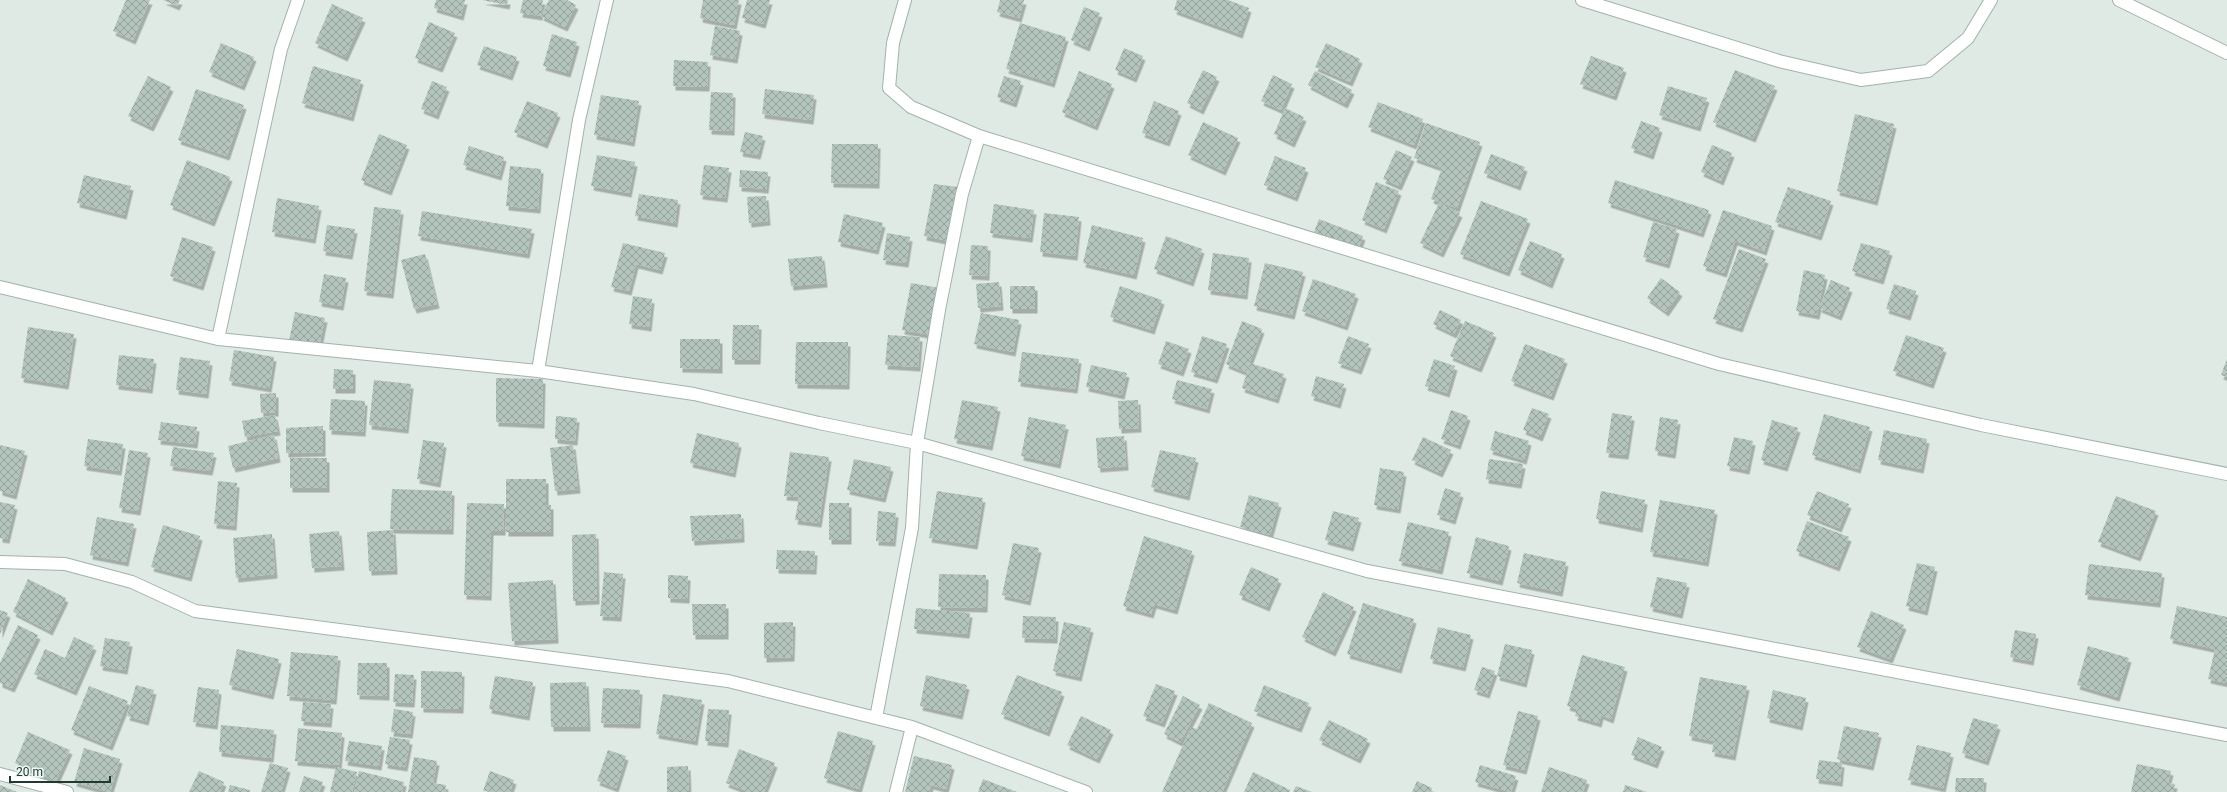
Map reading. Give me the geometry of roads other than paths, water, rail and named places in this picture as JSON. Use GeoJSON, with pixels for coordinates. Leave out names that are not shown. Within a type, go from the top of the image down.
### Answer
{"type":"FeatureCollection","features":[{"type":"Feature","properties":{"kind":"street"},"geometry":{"type":"LineString","coordinates":[[218,339],[281,49],[298,0]]}},
{"type":"Feature","properties":{"kind":"street"},"geometry":{"type":"LineString","coordinates":[[538,370],[579,120],[607,0]]}},
{"type":"Feature","properties":{"kind":"street"},"geometry":{"type":"LineString","coordinates":[[905,0],[893,42],[890,88],[911,107],[979,136],[1719,364],[1981,425],[2227,474]]}},
{"type":"Feature","properties":{"kind":"street"},"geometry":{"type":"LineString","coordinates":[[1582,0],[1779,61],[1861,80],[1928,71],[1968,38],[1991,0]]}},
{"type":"Feature","properties":{"kind":"street"},"geometry":{"type":"LineString","coordinates":[[2119,0],[2227,53]]}},
{"type":"Feature","properties":{"kind":"street"},"geometry":{"type":"LineString","coordinates":[[876,718],[912,528],[917,443],[939,310],[962,194],[979,136]]}},
{"type":"Feature","properties":{"kind":"street"},"geometry":{"type":"LineString","coordinates":[[0,287],[218,339],[538,370],[694,394],[819,423],[917,443],[1367,571],[2227,735]]}},
{"type":"Feature","properties":{"kind":"street"},"geometry":{"type":"LineString","coordinates":[[0,562],[65,564],[132,582],[195,611],[728,681],[912,727],[1086,792]]}},
{"type":"Feature","properties":{"kind":"street"},"geometry":{"type":"LineString","coordinates":[[896,792],[912,727]]}},
{"type":"Feature","properties":{"kind":"street"},"geometry":{"type":"LineString","coordinates":[[0,774],[67,792]]}}]}
